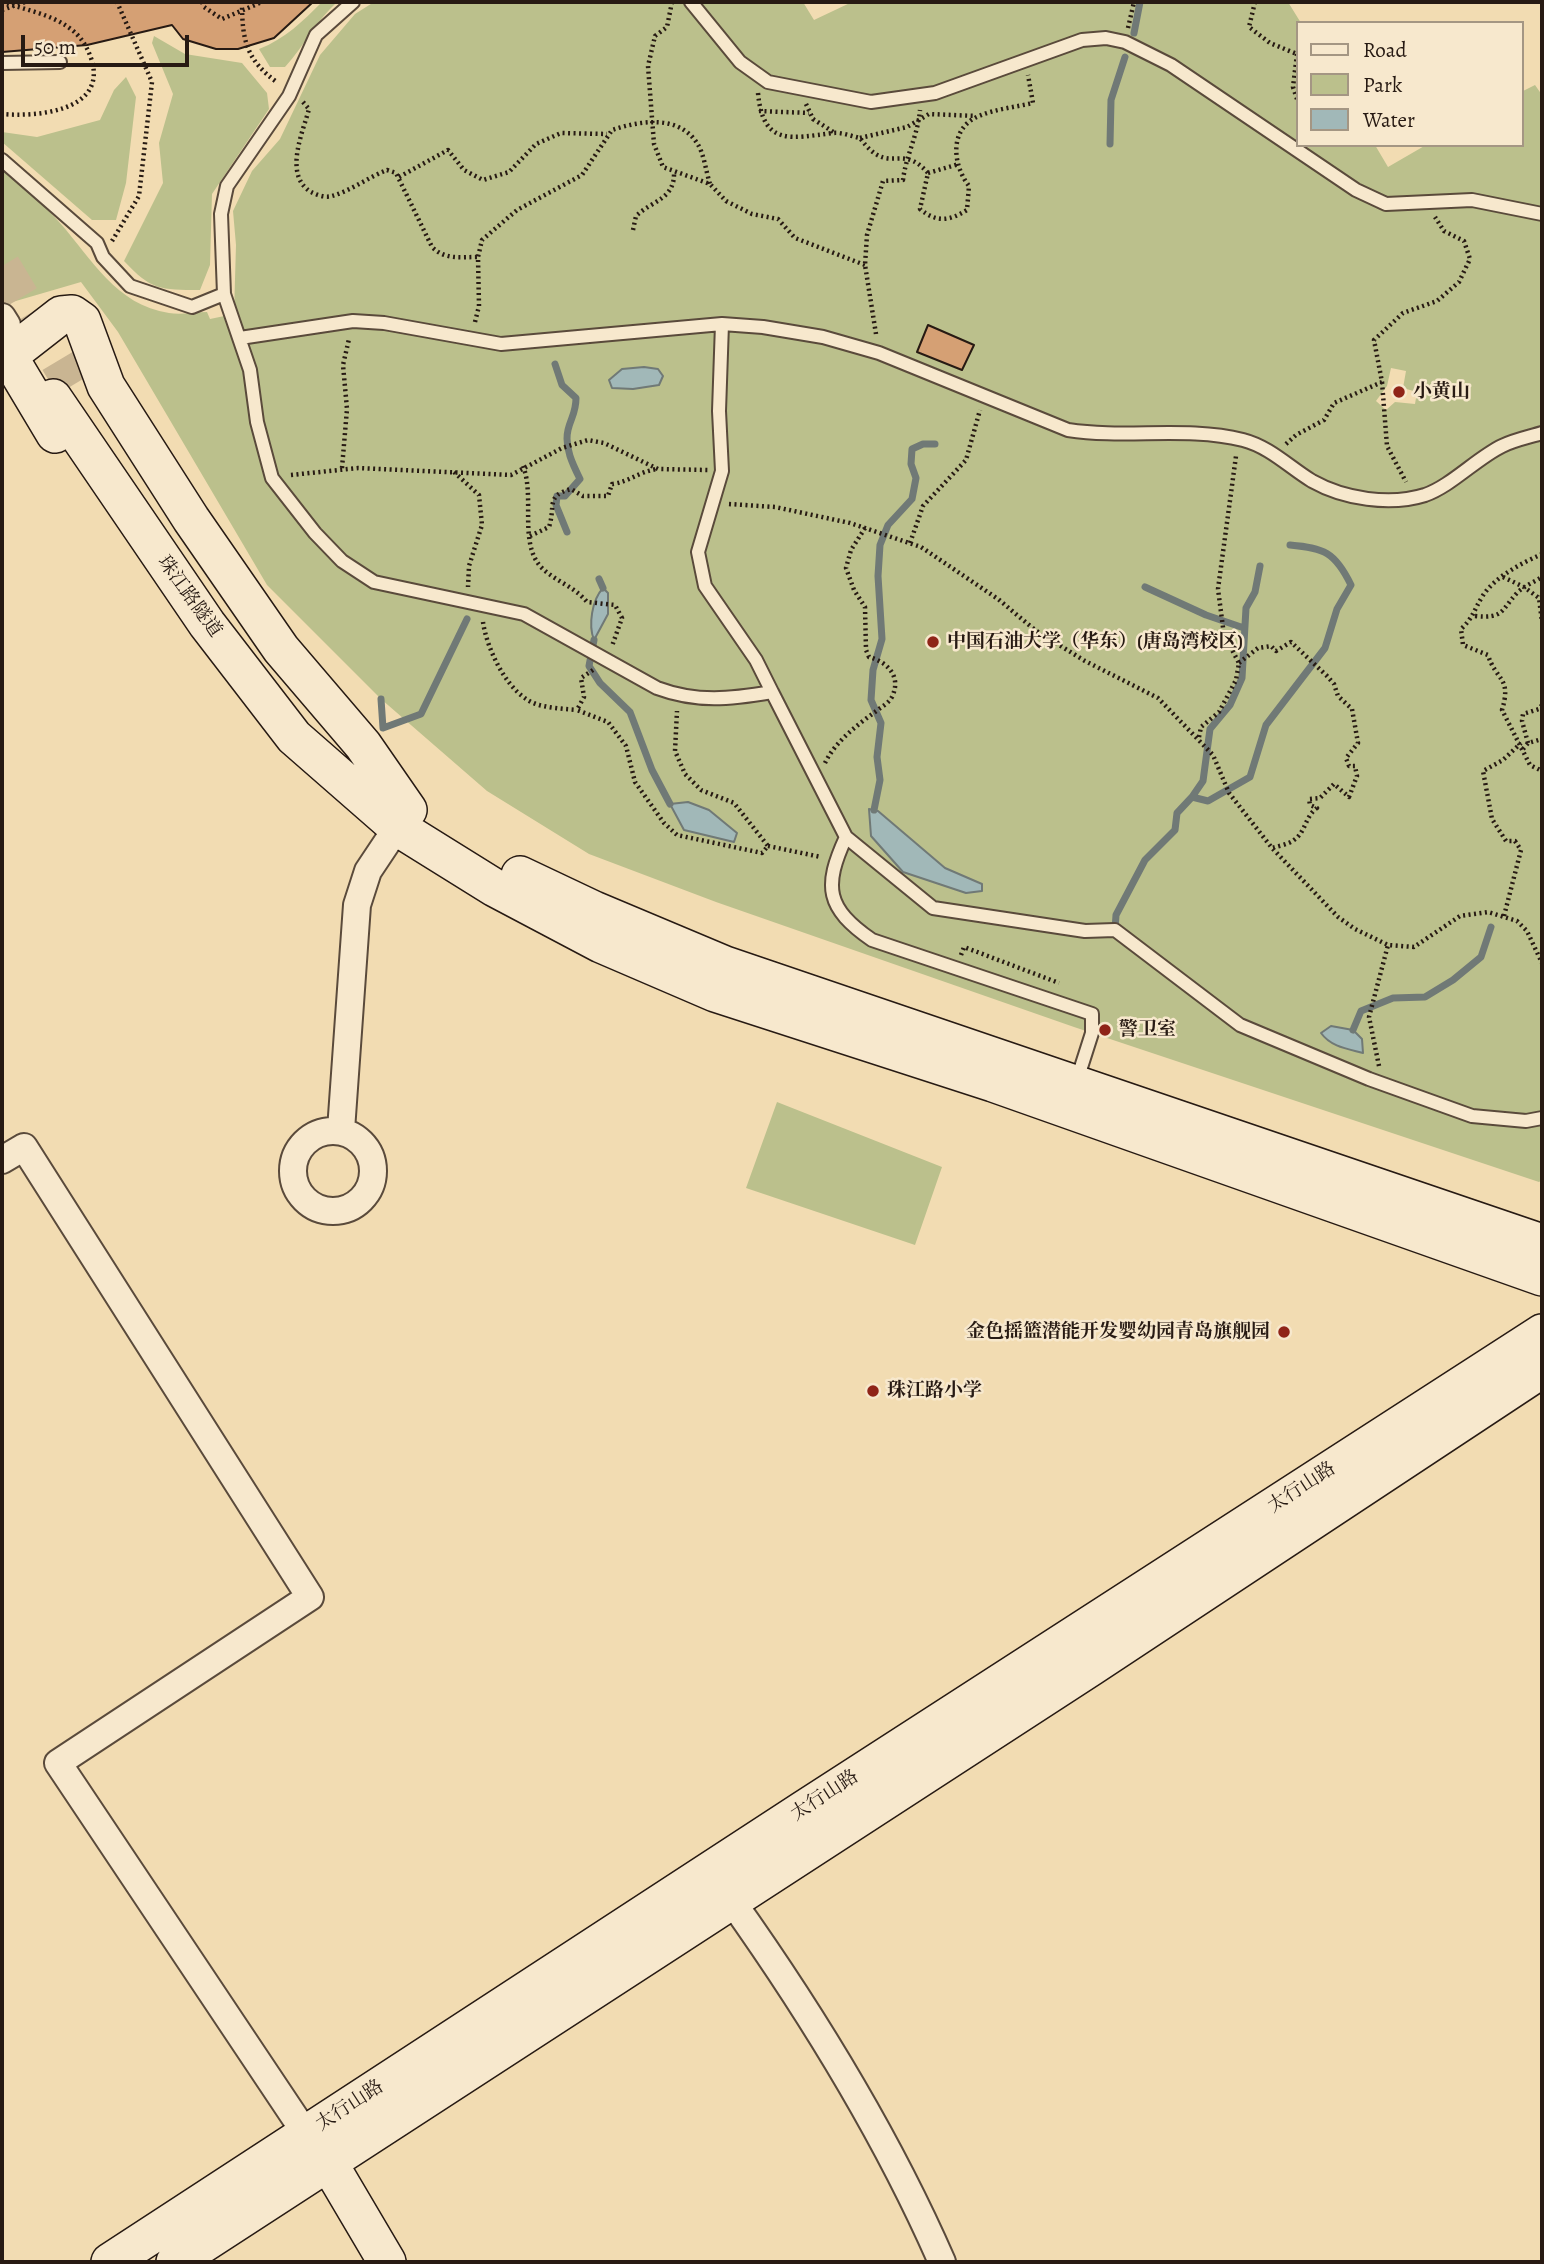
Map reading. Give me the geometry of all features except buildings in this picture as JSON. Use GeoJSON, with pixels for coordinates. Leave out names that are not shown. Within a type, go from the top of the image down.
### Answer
{"type":"FeatureCollection","features":[{"type":"Feature","properties":{"kind":"main road"},"geometry":{"type":"LineString","coordinates":[[1542,1244],[725,965],[594,910],[403,818],[321,789],[273,748],[172,613],[5,359],[61,315],[72,314],[82,321],[106,386],[191,519],[281,649],[363,745],[403,818],[495,888],[601,944],[715,993],[993,1083],[1542,1277]]}},
{"type":"Feature","properties":{"kind":"main road","name":"珠江路隧道"},"geometry":{"type":"LineString","coordinates":[[63,392],[350,775],[403,818]]}},
{"type":"Feature","properties":{"kind":"main road","name":"太行山路"},"geometry":{"type":"LineString","coordinates":[[175,2262],[317,2148],[1542,1333]]}},
{"type":"Feature","properties":{"kind":"main road","name":"太行山路"},"geometry":{"type":"LineString","coordinates":[[110,2262],[317,2148],[732,1900],[1542,1369]]}},
{"type":"Feature","properties":{"kind":"main road"},"geometry":{"type":"LineString","coordinates":[[317,2148],[387,2262]]}},
{"type":"Feature","properties":{"kind":"street"},"geometry":{"type":"LineString","coordinates":[[2,317],[7,325],[5,359]]}},
{"type":"Feature","properties":{"kind":"street"},"geometry":{"type":"LineString","coordinates":[[341,1130],[357,905],[368,871],[403,818]]}},
{"type":"Feature","properties":{"kind":"street"},"geometry":{"type":"LineString","coordinates":[[2,1160],[24,1147],[310,1597],[58,1763],[317,2148]]}},
{"type":"Feature","properties":{"kind":"street"},"geometry":{"type":"LineString","coordinates":[[732,1900],[801,1998],[914,2197],[942,2262]]}},
{"type":"Feature","properties":{"kind":"lane"},"geometry":{"type":"LineString","coordinates":[[353,2],[316,35],[290,94],[227,186],[221,214],[224,294],[250,370],[257,422],[272,478],[342,561],[374,582],[467,604],[524,614],[657,688],[680,696],[706,700],[772,692]]}},
{"type":"Feature","properties":{"kind":"lane"},"geometry":{"type":"LineString","coordinates":[[691,2],[740,62],[768,82],[871,102],[922,95],[1082,40],[1107,38],[1125,42],[1171,65],[1356,190],[1386,204],[1472,200],[1542,215]]}},
{"type":"Feature","properties":{"kind":"lane"},"geometry":{"type":"LineString","coordinates":[[2,63],[60,62]]}},
{"type":"Feature","properties":{"kind":"lane"},"geometry":{"type":"LineString","coordinates":[[2,160],[97,243],[103,257],[130,286],[192,307],[224,294]]}},
{"type":"Feature","properties":{"kind":"lane"},"geometry":{"type":"LineString","coordinates":[[240,338],[353,321],[464,336],[501,344],[722,324],[763,327],[823,337],[879,353],[1068,430],[1092,433],[1188,432],[1259,445],[1313,481],[1340,493],[1373,500],[1426,495],[1502,445],[1542,433]]}},
{"type":"Feature","properties":{"kind":"lane"},"geometry":{"type":"LineString","coordinates":[[722,324],[719,411],[722,471],[715,503],[698,552],[705,586],[756,660],[845,837],[883,871],[933,908],[1006,921],[1115,930],[1240,1026],[1472,1116],[1526,1121],[1542,1118]]}},
{"type":"Feature","properties":{"kind":"lane"},"geometry":{"type":"LineString","coordinates":[[845,837],[830,879],[838,913],[872,940],[1092,1014],[1092,1033],[1076,1084]]}},
{"type":"Feature","properties":{"kind":"path"},"geometry":{"type":"LineString","coordinates":[[2,10],[25,2]]}},
{"type":"Feature","properties":{"kind":"path"},"geometry":{"type":"LineString","coordinates":[[103,257],[139,196],[152,82],[117,2]]}},
{"type":"Feature","properties":{"kind":"path"},"geometry":{"type":"LineString","coordinates":[[202,2],[204,7],[222,19],[242,13],[262,2]]}},
{"type":"Feature","properties":{"kind":"path"},"geometry":{"type":"LineString","coordinates":[[242,2],[242,29],[257,68],[304,102],[309,109],[298,146],[296,164],[307,189],[319,196],[331,197],[387,170],[400,177],[432,247],[439,254],[453,258],[478,257]]}},
{"type":"Feature","properties":{"kind":"path"},"geometry":{"type":"LineString","coordinates":[[672,2],[667,27],[655,36],[648,66],[654,144],[663,167],[710,184]]}},
{"type":"Feature","properties":{"kind":"path"},"geometry":{"type":"LineString","coordinates":[[1125,42],[1134,2]]}},
{"type":"Feature","properties":{"kind":"path"},"geometry":{"type":"LineString","coordinates":[[1255,2],[1249,27],[1270,43],[1296,54]]}},
{"type":"Feature","properties":{"kind":"path"},"geometry":{"type":"LineString","coordinates":[[768,82],[757,92],[760,111],[771,129],[794,139],[835,133],[860,138],[907,128],[929,114],[977,116],[1033,103],[1032,84],[1022,61]]}},
{"type":"Feature","properties":{"kind":"path"},"geometry":{"type":"LineString","coordinates":[[1296,62],[1293,87],[1296,96]]}},
{"type":"Feature","properties":{"kind":"path"},"geometry":{"type":"LineString","coordinates":[[808,89],[806,106],[813,119],[835,133]]}},
{"type":"Feature","properties":{"kind":"path"},"geometry":{"type":"LineString","coordinates":[[879,353],[864,265],[867,235],[883,181],[904,180],[906,158],[919,120],[922,95]]}},
{"type":"Feature","properties":{"kind":"path"},"geometry":{"type":"LineString","coordinates":[[760,111],[810,113]]}},
{"type":"Feature","properties":{"kind":"path"},"geometry":{"type":"LineString","coordinates":[[928,173],[920,209],[932,219],[951,220],[967,210],[969,186],[962,176],[955,147],[959,131],[977,116]]}},
{"type":"Feature","properties":{"kind":"path"},"geometry":{"type":"LineString","coordinates":[[400,177],[448,150],[464,170],[483,180],[509,172],[536,144],[562,133],[607,134],[652,119],[682,130],[698,143],[710,184],[726,201],[751,214],[778,219],[795,238],[864,265]]}},
{"type":"Feature","properties":{"kind":"path"},"geometry":{"type":"LineString","coordinates":[[464,336],[477,319],[478,257],[482,240],[517,210],[582,175],[597,156],[607,134]]}},
{"type":"Feature","properties":{"kind":"path"},"geometry":{"type":"LineString","coordinates":[[860,138],[871,154],[883,160],[906,158],[918,162],[928,173]]}},
{"type":"Feature","properties":{"kind":"path"},"geometry":{"type":"LineString","coordinates":[[928,173],[959,164]]}},
{"type":"Feature","properties":{"kind":"path"},"geometry":{"type":"LineString","coordinates":[[634,230],[635,216],[669,195],[674,186],[674,172]]}},
{"type":"Feature","properties":{"kind":"path"},"geometry":{"type":"LineString","coordinates":[[1412,496],[1387,446],[1380,360],[1374,340],[1403,313],[1437,301],[1459,282],[1470,259],[1464,242],[1444,231],[1424,202]]}},
{"type":"Feature","properties":{"kind":"path"},"geometry":{"type":"LineString","coordinates":[[342,468],[347,409],[343,365],[353,321]]}},
{"type":"Feature","properties":{"kind":"path"},"geometry":{"type":"LineString","coordinates":[[1275,455],[1296,435],[1324,420],[1334,403],[1382,382]]}},
{"type":"Feature","properties":{"kind":"path"},"geometry":{"type":"LineString","coordinates":[[910,543],[923,506],[966,460],[985,396]]}},
{"type":"Feature","properties":{"kind":"path"},"geometry":{"type":"LineString","coordinates":[[272,478],[342,468],[511,475],[523,466],[562,448],[588,440],[604,443],[658,469]]}},
{"type":"Feature","properties":{"kind":"path"},"geometry":{"type":"LineString","coordinates":[[1200,740],[1202,727],[1219,712],[1236,680],[1239,663],[1224,635],[1218,589],[1232,468],[1241,440]]}},
{"type":"Feature","properties":{"kind":"path"},"geometry":{"type":"LineString","coordinates":[[523,466],[530,483],[530,536],[541,566],[577,589],[587,602],[615,605],[622,618],[607,659],[581,678],[584,697],[577,710]]}},
{"type":"Feature","properties":{"kind":"path"},"geometry":{"type":"LineString","coordinates":[[530,536],[549,527],[553,515],[552,500],[558,493],[571,489],[583,496],[608,496],[612,484],[624,483],[638,472],[658,469],[722,471]]}},
{"type":"Feature","properties":{"kind":"path"},"geometry":{"type":"LineString","coordinates":[[453,472],[479,495],[482,525],[469,566],[467,604]]}},
{"type":"Feature","properties":{"kind":"path"},"geometry":{"type":"LineString","coordinates":[[715,503],[775,507],[865,528],[910,543],[965,576],[1035,630],[1085,661],[1158,698],[1212,754],[1229,793],[1272,848],[1338,917],[1388,945],[1414,947],[1460,916],[1472,912],[1488,912],[1517,921],[1527,931],[1542,957],[1542,963]]}},
{"type":"Feature","properties":{"kind":"path"},"geometry":{"type":"LineString","coordinates":[[815,781],[829,754],[892,696],[895,680],[891,669],[883,661],[869,657],[866,650],[865,607],[854,590],[846,568],[851,550],[865,528]]}},
{"type":"Feature","properties":{"kind":"path"},"geometry":{"type":"LineString","coordinates":[[1542,554],[1503,577],[1482,596],[1475,616],[1461,629],[1463,645],[1488,655],[1491,665],[1499,672],[1507,692],[1502,710],[1530,765],[1542,771]]}},
{"type":"Feature","properties":{"kind":"path"},"geometry":{"type":"LineString","coordinates":[[1503,577],[1540,598],[1542,622]]}},
{"type":"Feature","properties":{"kind":"path"},"geometry":{"type":"LineString","coordinates":[[1475,616],[1489,618],[1507,610],[1524,587],[1542,577]]}},
{"type":"Feature","properties":{"kind":"path"},"geometry":{"type":"LineString","coordinates":[[482,607],[492,656],[511,685],[536,705],[577,710],[608,722],[626,746],[635,782],[664,823],[677,835],[762,853],[768,846]]}},
{"type":"Feature","properties":{"kind":"path"},"geometry":{"type":"LineString","coordinates":[[1239,663],[1258,648],[1270,646],[1276,651],[1291,642],[1334,684],[1338,696],[1352,709],[1358,743],[1346,758],[1349,766],[1356,766],[1357,776],[1349,797],[1334,784],[1320,798],[1308,799],[1310,805],[1317,808],[1310,813],[1301,833],[1294,841],[1272,848]]}},
{"type":"Feature","properties":{"kind":"path"},"geometry":{"type":"LineString","coordinates":[[680,696],[674,730],[675,751],[685,774],[702,790],[734,803],[768,846],[835,860]]}},
{"type":"Feature","properties":{"kind":"path"},"geometry":{"type":"LineString","coordinates":[[1528,743],[1522,721],[1523,713],[1539,709],[1542,705]]}},
{"type":"Feature","properties":{"kind":"path"},"geometry":{"type":"LineString","coordinates":[[1504,916],[1521,850],[1515,841],[1506,841],[1492,819],[1483,771],[1522,746],[1542,739]]}},
{"type":"Feature","properties":{"kind":"path"},"geometry":{"type":"LineString","coordinates":[[1382,1083],[1369,1017],[1388,945]]}},
{"type":"Feature","properties":{"kind":"green space"},"geometry":{"type":"Polygon","coordinates":[[[322,2],[337,2],[285,67],[270,67],[259,49],[285,35],[322,2]]]}},
{"type":"Feature","properties":{"kind":"green space","name":"中国石油大学（华东）(唐岛湾校区)"},"geometry":{"type":"Polygon","coordinates":[[[374,2],[803,2],[814,20],[852,2],[1288,2],[1300,21],[1296,21],[1296,147],[1376,147],[1388,167],[1423,147],[1523,147],[1523,91],[1535,85],[1542,95],[1542,1180],[1539,1182],[1074,1027],[716,902],[589,854],[487,791],[381,699],[267,585],[118,332],[81,282],[9,303],[2,289],[2,168],[46,208],[107,278],[134,301],[169,313],[207,312],[210,319],[234,314],[236,245],[233,211],[252,171],[280,139],[320,55],[355,14],[374,2]],[[928,325],[917,352],[962,370],[974,345],[928,325]],[[1391,368],[1387,386],[1376,401],[1386,410],[1395,402],[1415,404],[1417,392],[1403,388],[1406,371],[1391,368]],[[878,811],[903,872],[982,890],[982,884],[945,868],[878,811]]]}},
{"type":"Feature","properties":{"kind":"green space"},"geometry":{"type":"Polygon","coordinates":[[[154,36],[185,54],[242,63],[267,93],[269,109],[212,194],[210,265],[200,290],[175,290],[149,283],[124,261],[163,183],[159,143],[173,94],[152,43],[154,36]]]}},
{"type":"Feature","properties":{"kind":"green space"},"geometry":{"type":"Polygon","coordinates":[[[126,77],[136,97],[126,183],[116,220],[92,220],[2,142],[2,132],[37,137],[100,120],[114,90],[126,77]]]}},
{"type":"Feature","properties":{"kind":"green space"},"geometry":{"type":"Polygon","coordinates":[[[777,1102],[942,1167],[915,1245],[746,1188],[777,1102]]]}},
{"type":"Feature","properties":{"kind":"water"},"geometry":{"type":"Polygon","coordinates":[[[622,369],[658,369],[663,376],[659,385],[633,389],[612,388],[609,380],[622,369]]]}},
{"type":"Feature","properties":{"kind":"water"},"geometry":{"type":"Polygon","coordinates":[[[603,588],[608,593],[608,614],[594,640],[592,613],[603,588]]]}},
{"type":"Feature","properties":{"kind":"water"},"geometry":{"type":"Polygon","coordinates":[[[688,802],[709,810],[737,833],[734,842],[684,830],[670,804],[688,802]]]}},
{"type":"Feature","properties":{"kind":"water"},"geometry":{"type":"Polygon","coordinates":[[[869,809],[878,811],[945,868],[982,884],[982,891],[966,893],[903,872],[871,836],[869,809]]]}},
{"type":"Feature","properties":{"kind":"water"},"geometry":{"type":"Polygon","coordinates":[[[1331,1026],[1353,1030],[1362,1039],[1363,1053],[1340,1047],[1325,1038],[1321,1033],[1331,1026]]]}},
{"type":"Feature","properties":{"kind":"waterway"},"geometry":{"type":"LineString","coordinates":[[1134,33],[1140,2]]}},
{"type":"Feature","properties":{"kind":"waterway"},"geometry":{"type":"LineString","coordinates":[[1110,144],[1111,100],[1125,57]]}},
{"type":"Feature","properties":{"kind":"waterway"},"geometry":{"type":"LineString","coordinates":[[555,364],[562,385],[576,398],[567,443],[580,479],[565,496],[557,496],[556,505],[567,532]]}},
{"type":"Feature","properties":{"kind":"waterway"},"geometry":{"type":"LineString","coordinates":[[874,810],[880,780],[877,757],[881,723],[871,700],[873,670],[882,639],[878,576],[880,545],[888,525],[912,499],[916,478],[911,464],[912,449],[923,444],[935,444]]}},
{"type":"Feature","properties":{"kind":"waterway"},"geometry":{"type":"LineString","coordinates":[[1115,930],[1116,915],[1145,860],[1175,830],[1177,813],[1192,797],[1208,801],[1250,777],[1266,725],[1325,648],[1337,609],[1351,585],[1339,565],[1327,554],[1312,548],[1290,545]]}},
{"type":"Feature","properties":{"kind":"waterway"},"geometry":{"type":"LineString","coordinates":[[1192,797],[1203,781],[1210,729],[1230,705],[1242,678],[1246,608],[1255,592],[1260,566]]}},
{"type":"Feature","properties":{"kind":"waterway"},"geometry":{"type":"LineString","coordinates":[[599,579],[603,588]]}},
{"type":"Feature","properties":{"kind":"waterway"},"geometry":{"type":"LineString","coordinates":[[1145,587],[1206,615],[1244,628]]}},
{"type":"Feature","properties":{"kind":"waterway"},"geometry":{"type":"LineString","coordinates":[[381,699],[383,728],[421,714],[467,619]]}},
{"type":"Feature","properties":{"kind":"waterway"},"geometry":{"type":"LineString","coordinates":[[594,640],[589,666],[600,683],[630,712],[652,770],[670,804]]}},
{"type":"Feature","properties":{"kind":"waterway"},"geometry":{"type":"LineString","coordinates":[[1353,1030],[1361,1011],[1393,998],[1425,997],[1453,980],[1481,957],[1491,927]]}},
{"type":"Feature","properties":{"kind":"tunnel"},"geometry":{"type":"LineString","coordinates":[[2,266],[73,385]]}},
{"type":"Feature","properties":{"kind":"place","name":"小黄山"},"geometry":{"type":"Point","coordinates":[1399,392]}},
{"type":"Feature","properties":{"kind":"place","name":"中国石油大学（华东）(唐岛湾校区)"},"geometry":{"type":"Point","coordinates":[933,642]}},
{"type":"Feature","properties":{"kind":"place","name":"警卫室"},"geometry":{"type":"Point","coordinates":[1105,1030]}},
{"type":"Feature","properties":{"kind":"place","name":"金色摇篮潜能开发婴幼园青岛旗舰园"},"geometry":{"type":"Point","coordinates":[1284,1332]}},
{"type":"Feature","properties":{"kind":"place","name":"珠江路小学"},"geometry":{"type":"Point","coordinates":[873,1391]}}]}
